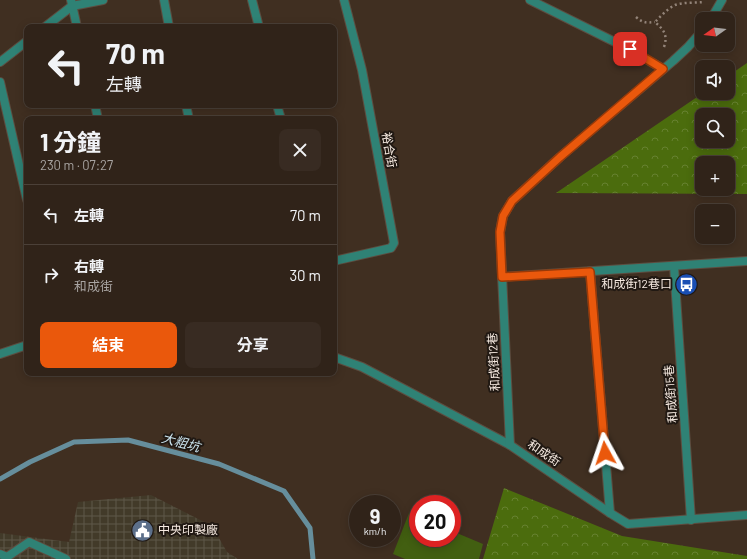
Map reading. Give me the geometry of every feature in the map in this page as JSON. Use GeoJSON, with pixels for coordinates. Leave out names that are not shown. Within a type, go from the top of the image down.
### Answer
{"type":"FeatureCollection","features":[{"type":"Feature","properties":{"kind":"street"},"geometry":{"type":"LineString","coordinates":[[48,24],[72,3],[103,0]]}},
{"type":"Feature","properties":{"kind":"street"},"geometry":{"type":"LineString","coordinates":[[164,0],[168,24]]}},
{"type":"Feature","properties":{"kind":"street"},"geometry":{"type":"LineString","coordinates":[[252,0],[258,24]]}},
{"type":"Feature","properties":{"kind":"street","name":"裕合街"},"geometry":{"type":"LineString","coordinates":[[337,259],[391,248],[394,243],[362,70],[344,0]]}},
{"type":"Feature","properties":{"kind":"street"},"geometry":{"type":"LineString","coordinates":[[530,0],[630,49],[663,69]]}},
{"type":"Feature","properties":{"kind":"street"},"geometry":{"type":"LineString","coordinates":[[715,12],[722,0]]}},
{"type":"Feature","properties":{"kind":"street"},"geometry":{"type":"LineString","coordinates":[[72,3],[76,24]]}},
{"type":"Feature","properties":{"kind":"street"},"geometry":{"type":"LineString","coordinates":[[695,39],[688,47],[560,157],[512,201],[503,216],[500,232],[502,277],[747,261]]}},
{"type":"Feature","properties":{"kind":"street"},"geometry":{"type":"LineString","coordinates":[[0,62],[24,43]]}},
{"type":"Feature","properties":{"kind":"street"},"geometry":{"type":"LineString","coordinates":[[0,82],[24,187]]}},
{"type":"Feature","properties":{"kind":"street","name":"和成街15巷"},"geometry":{"type":"LineString","coordinates":[[674,266],[691,520]]}},
{"type":"Feature","properties":{"kind":"street"},"geometry":{"type":"LineString","coordinates":[[590,272],[610,513]]}},
{"type":"Feature","properties":{"kind":"street","name":"和成街12巷"},"geometry":{"type":"LineString","coordinates":[[502,277],[510,445]]}},
{"type":"Feature","properties":{"kind":"street"},"geometry":{"type":"LineString","coordinates":[[0,354],[24,346]]}},
{"type":"Feature","properties":{"kind":"street","name":"和成街"},"geometry":{"type":"LineString","coordinates":[[337,359],[362,367],[510,445],[628,524],[747,515]]}},
{"type":"Feature","properties":{"kind":"street"},"geometry":{"type":"LineString","coordinates":[[0,554],[7,557],[29,542],[66,559]]}},
{"type":"Feature","properties":{"kind":"path"},"geometry":{"type":"LineString","coordinates":[[655,22],[676,5],[704,2]]}},
{"type":"Feature","properties":{"kind":"path"},"geometry":{"type":"LineString","coordinates":[[636,17],[641,21],[655,22],[662,28],[666,41],[664,47]]}},
{"type":"Feature","properties":{"kind":"shaded area","name":"中央印製廠"},"geometry":{"type":"Polygon","coordinates":[[[151,495],[212,526],[227,552],[238,559],[0,559],[0,533],[69,542],[78,502],[151,495]]]}},
{"type":"Feature","properties":{"kind":"green space"},"geometry":{"type":"Polygon","coordinates":[[[747,63],[747,194],[735,194],[735,156],[695,156],[695,194],[556,193],[695,98],[695,100],[735,100],[735,71],[747,63]]]}},
{"type":"Feature","properties":{"kind":"green space"},"geometry":{"type":"Polygon","coordinates":[[[504,488],[622,536],[747,556],[747,559],[483,559],[504,488]]]}},
{"type":"Feature","properties":{"kind":"green space"},"geometry":{"type":"Polygon","coordinates":[[[409,513],[409,547],[461,547],[461,535],[483,544],[479,559],[405,559],[393,554],[396,547],[401,547],[401,534],[409,513]]]}},
{"type":"Feature","properties":{"kind":"waterway","name":"大粗坑"},"geometry":{"type":"LineString","coordinates":[[0,479],[30,462],[74,442],[128,440],[219,464],[284,491],[310,528],[313,559]]}},
{"type":"Feature","properties":{"kind":"place","name":"和成街12巷口"},"geometry":{"type":"Point","coordinates":[687,284]}},
{"type":"Feature","properties":{"kind":"place","name":"中央印製廠"},"geometry":{"type":"Point","coordinates":[143,530]}},
{"type":"Feature","properties":{"kind":"route"},"geometry":{"type":"LineString","coordinates":[[605,453],[590,272],[502,277],[500,232],[503,216],[512,201],[560,157],[663,69],[630,49]]}}]}
